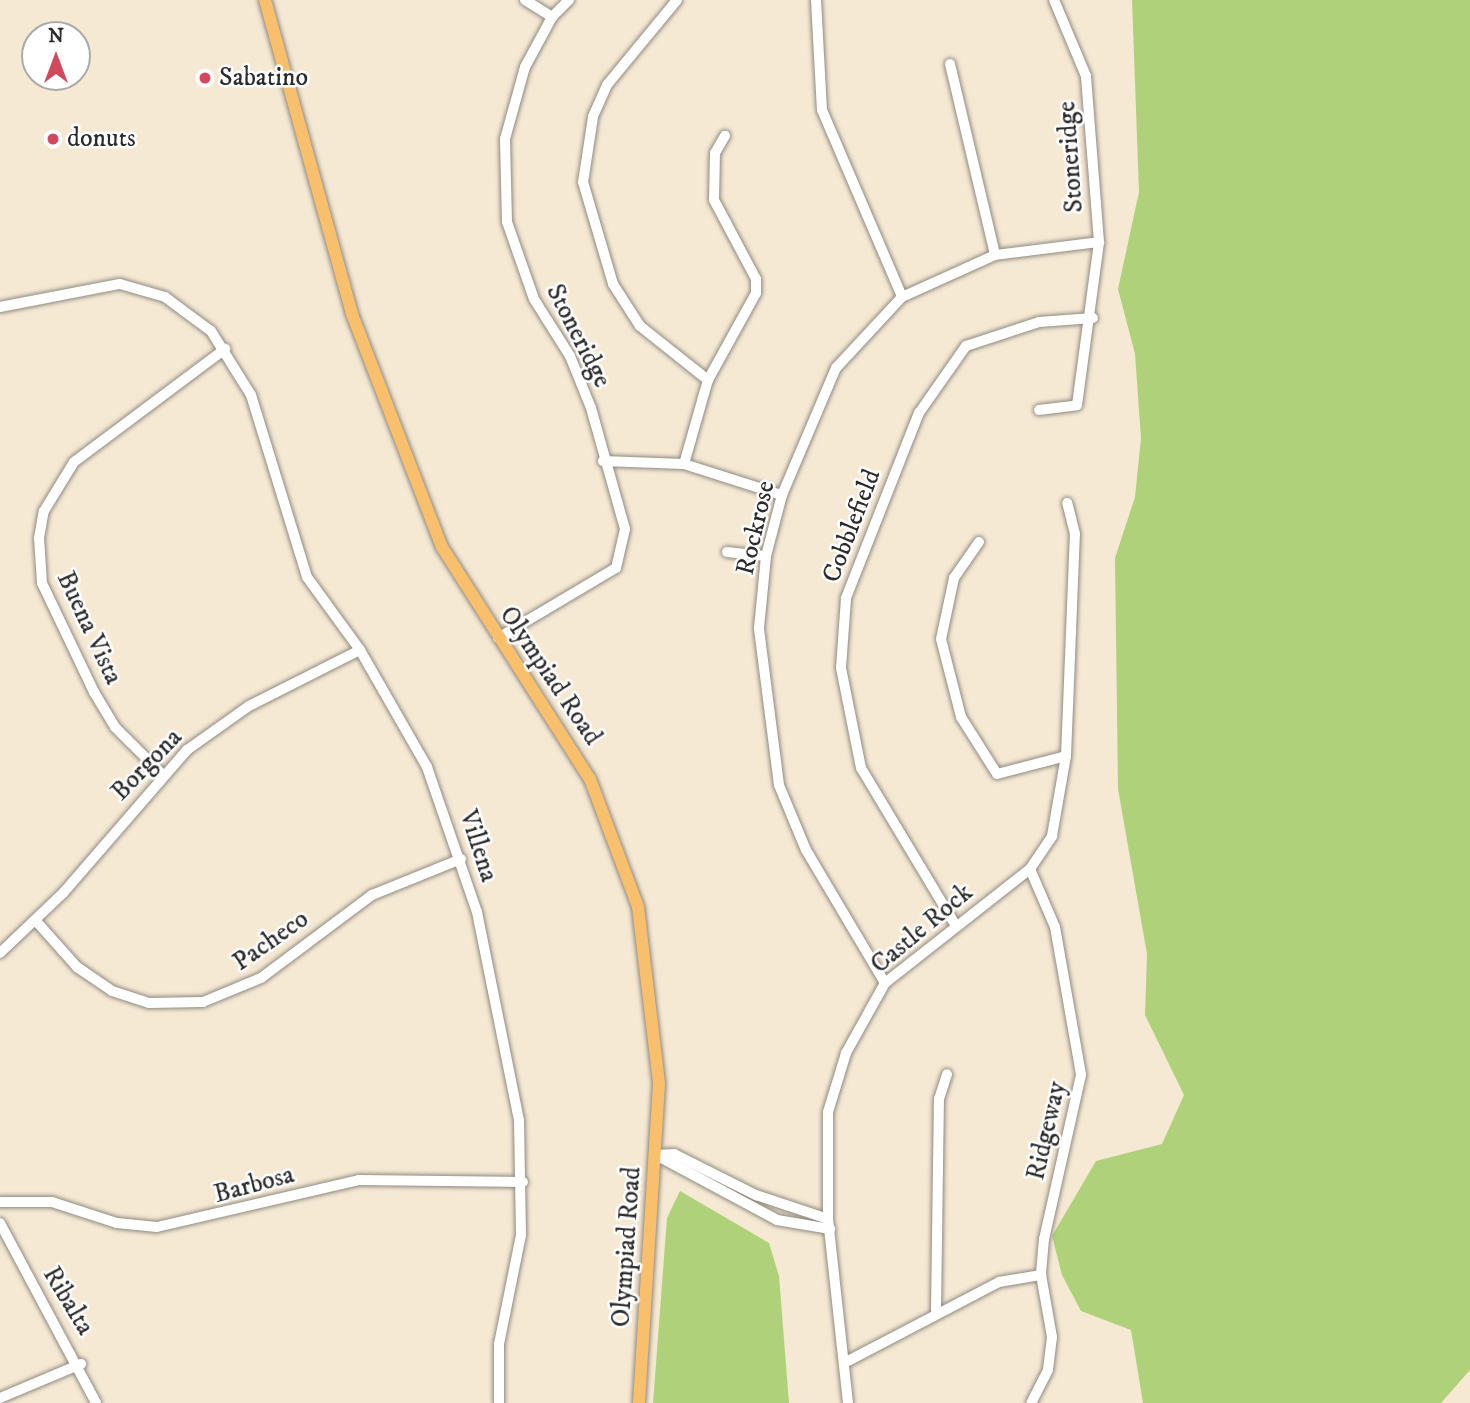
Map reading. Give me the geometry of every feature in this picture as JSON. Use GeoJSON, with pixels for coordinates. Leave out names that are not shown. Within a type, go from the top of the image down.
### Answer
{"type":"FeatureCollection","features":[{"type":"Feature","properties":{"kind":"main road","name":"Olympiad Road"},"geometry":{"type":"LineString","coordinates":[[265,0],[352,314],[442,547],[590,779],[638,907],[658,1048],[656,1155],[639,1403]]}},
{"type":"Feature","properties":{"kind":"street"},"geometry":{"type":"LineString","coordinates":[[525,0],[552,17]]}},
{"type":"Feature","properties":{"kind":"street","name":"Stoneridge"},"geometry":{"type":"LineString","coordinates":[[498,638],[616,568],[625,530],[570,356],[534,299],[507,222],[506,139],[525,68],[552,17],[569,0]]}},
{"type":"Feature","properties":{"kind":"street"},"geometry":{"type":"LineString","coordinates":[[677,0],[607,85],[593,117],[583,182],[613,284],[640,326],[708,380]]}},
{"type":"Feature","properties":{"kind":"street"},"geometry":{"type":"LineString","coordinates":[[816,0],[822,110],[902,297]]}},
{"type":"Feature","properties":{"kind":"street","name":"Stoneridge"},"geometry":{"type":"LineString","coordinates":[[1039,410],[1077,404],[1093,318],[1099,242],[1086,76],[1054,0]]}},
{"type":"Feature","properties":{"kind":"street"},"geometry":{"type":"LineString","coordinates":[[950,64],[995,255]]}},
{"type":"Feature","properties":{"kind":"street"},"geometry":{"type":"LineString","coordinates":[[684,464],[708,380],[756,293],[756,279],[714,200],[715,153],[726,136]]}},
{"type":"Feature","properties":{"kind":"street","name":"Rockrose"},"geometry":{"type":"LineString","coordinates":[[885,983],[806,850],[779,785],[759,628],[766,556],[782,495],[836,368],[902,297],[995,255],[1099,242]]}},
{"type":"Feature","properties":{"kind":"street","name":"Villena"},"geometry":{"type":"LineString","coordinates":[[0,307],[89,285],[139,286],[197,317],[225,349],[254,406],[300,564],[360,650],[427,768],[460,859],[502,1025],[523,1182],[519,1264],[499,1344],[499,1403]]}},
{"type":"Feature","properties":{"kind":"street","name":"Cobblefield"},"geometry":{"type":"LineString","coordinates":[[956,926],[861,768],[841,668],[846,598],[919,412],[966,346],[1039,322],[1093,318]]}},
{"type":"Feature","properties":{"kind":"street","name":"Buena Vista"},"geometry":{"type":"LineString","coordinates":[[163,775],[115,727],[94,692],[42,583],[39,538],[44,511],[74,462],[225,349]]}},
{"type":"Feature","properties":{"kind":"street"},"geometry":{"type":"LineString","coordinates":[[603,461],[684,464],[782,495]]}},
{"type":"Feature","properties":{"kind":"street","name":"Castle Rock"},"geometry":{"type":"LineString","coordinates":[[848,1403],[846,1362],[829,1224],[828,1112],[846,1053],[885,983],[1030,869],[1052,836],[1066,756],[1075,534],[1068,503]]}},
{"type":"Feature","properties":{"kind":"street"},"geometry":{"type":"LineString","coordinates":[[979,542],[954,579],[941,639],[961,717],[997,774],[1066,756]]}},
{"type":"Feature","properties":{"kind":"street"},"geometry":{"type":"LineString","coordinates":[[727,552],[766,556]]}},
{"type":"Feature","properties":{"kind":"street","name":"Borgona"},"geometry":{"type":"LineString","coordinates":[[0,953],[37,921],[163,775],[217,726],[360,650]]}},
{"type":"Feature","properties":{"kind":"street","name":"Pacheco"},"geometry":{"type":"LineString","coordinates":[[37,921],[77,967],[112,991],[149,1003],[203,1002],[261,978],[372,895],[460,859]]}},
{"type":"Feature","properties":{"kind":"street","name":"Ridgeway"},"geometry":{"type":"LineString","coordinates":[[1030,869],[1055,927],[1081,1075],[1041,1275],[1052,1337],[1048,1370],[1031,1403]]}},
{"type":"Feature","properties":{"kind":"street"},"geometry":{"type":"LineString","coordinates":[[936,1310],[939,1099],[947,1074]]}},
{"type":"Feature","properties":{"kind":"street"},"geometry":{"type":"LineString","coordinates":[[656,1155],[699,1164],[829,1224]]}},
{"type":"Feature","properties":{"kind":"street"},"geometry":{"type":"LineString","coordinates":[[656,1155],[796,1225],[829,1224]]}},
{"type":"Feature","properties":{"kind":"street"},"geometry":{"type":"LineString","coordinates":[[695,1176],[699,1164]]}},
{"type":"Feature","properties":{"kind":"street","name":"Barbosa"},"geometry":{"type":"LineString","coordinates":[[0,1202],[52,1202],[117,1223],[157,1227],[359,1180],[523,1182]]}},
{"type":"Feature","properties":{"kind":"street"},"geometry":{"type":"LineString","coordinates":[[796,1225],[798,1209]]}},
{"type":"Feature","properties":{"kind":"street","name":"Ribalta"},"geometry":{"type":"LineString","coordinates":[[0,1223],[80,1364],[96,1403]]}},
{"type":"Feature","properties":{"kind":"street"},"geometry":{"type":"LineString","coordinates":[[846,1362],[936,1310],[999,1282],[1041,1275]]}},
{"type":"Feature","properties":{"kind":"street"},"geometry":{"type":"LineString","coordinates":[[0,1398],[80,1364]]}},
{"type":"Feature","properties":{"kind":"green space"},"geometry":{"type":"Polygon","coordinates":[[[1132,0],[1470,0],[1470,1370],[1441,1403],[1143,1403],[1131,1330],[1081,1311],[1062,1275],[1052,1236],[1096,1161],[1162,1144],[1184,1095],[1145,1015],[1147,954],[1118,789],[1115,558],[1135,497],[1141,438],[1135,354],[1118,289],[1139,192],[1132,0]]]}},
{"type":"Feature","properties":{"kind":"green space"},"geometry":{"type":"Polygon","coordinates":[[[680,1191],[769,1243],[779,1276],[789,1403],[653,1403],[667,1218],[680,1191]]]}},
{"type":"Feature","properties":{"kind":"place","name":"Sabatino"},"geometry":{"type":"Point","coordinates":[205,78]}},
{"type":"Feature","properties":{"kind":"place","name":"donuts"},"geometry":{"type":"Point","coordinates":[53,139]}}]}
